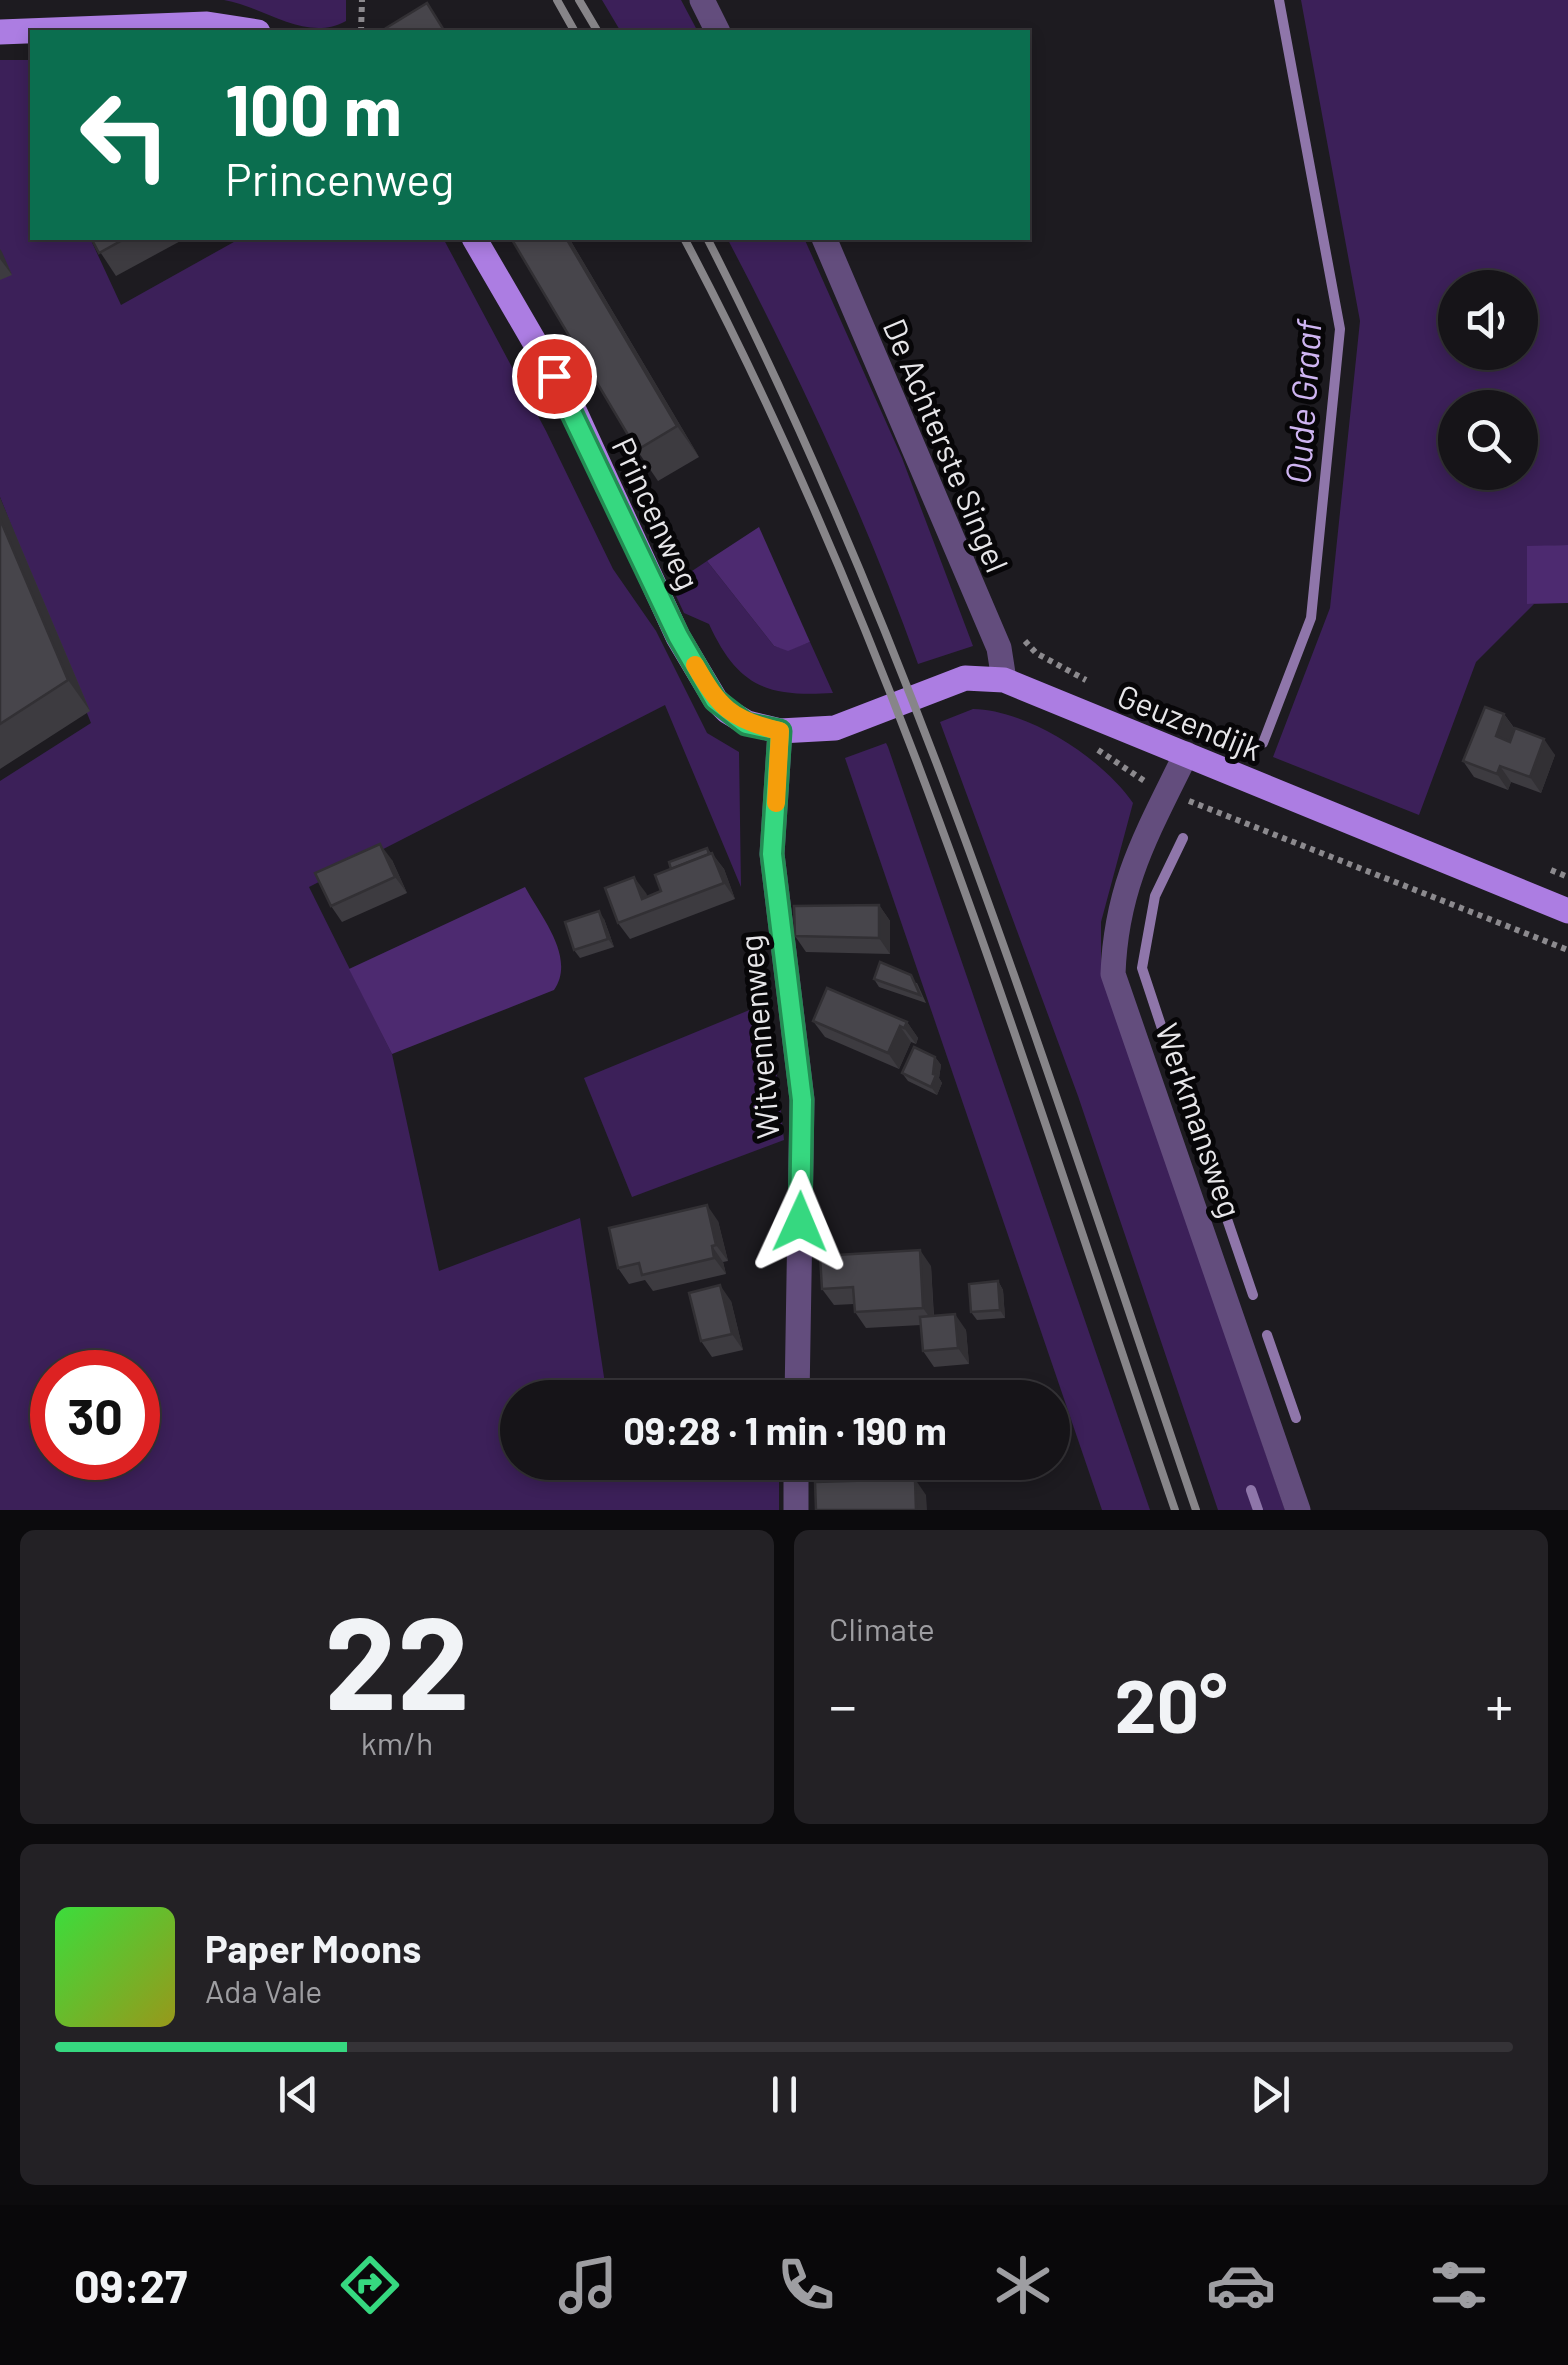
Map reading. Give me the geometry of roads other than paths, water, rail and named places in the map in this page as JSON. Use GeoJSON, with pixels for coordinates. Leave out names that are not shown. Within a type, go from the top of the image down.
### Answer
{"type":"FeatureCollection","features":[{"type":"Feature","properties":{"kind":"main road"},"geometry":{"type":"LineString","coordinates":[[52,30],[208,24],[246,30]]}},
{"type":"Feature","properties":{"kind":"main road"},"geometry":{"type":"LineString","coordinates":[[0,32],[30,31]]}},
{"type":"Feature","properties":{"kind":"main road","name":"Princenweg"},"geometry":{"type":"LineString","coordinates":[[475,240],[574,410],[678,636],[715,700],[746,724],[780,731]]}},
{"type":"Feature","properties":{"kind":"main road","name":"Geuzendijk"},"geometry":{"type":"LineString","coordinates":[[780,731],[835,728],[965,678],[1004,680],[1568,911]]}},
{"type":"Feature","properties":{"kind":"street"},"geometry":{"type":"LineString","coordinates":[[702,0],[717,30]]}},
{"type":"Feature","properties":{"kind":"street","name":"De Achterste Singel"},"geometry":{"type":"LineString","coordinates":[[825,240],[999,648],[1004,680]]}},
{"type":"Feature","properties":{"kind":"street","name":"Witvennenweg"},"geometry":{"type":"LineString","coordinates":[[780,731],[772,854],[802,1100],[797,1380]]}},
{"type":"Feature","properties":{"kind":"street","name":"Werkmansweg"},"geometry":{"type":"LineString","coordinates":[[1186,754],[1134,862],[1115,922],[1113,974],[1298,1510]]}},
{"type":"Feature","properties":{"kind":"street"},"geometry":{"type":"LineString","coordinates":[[796,1480],[796,1510]]}},
{"type":"Feature","properties":{"kind":"waterway","name":"Oude Graaf"},"geometry":{"type":"LineString","coordinates":[[1263,743],[1311,618],[1340,329],[1279,0]]}},
{"type":"Feature","properties":{"kind":"waterway","name":"Oude Graaf"},"geometry":{"type":"LineString","coordinates":[[1183,838],[1155,896],[1142,968],[1185,1098]]}},
{"type":"Feature","properties":{"kind":"waterway","name":"Oude Graaf"},"geometry":{"type":"LineString","coordinates":[[1201,1143],[1253,1295]]}},
{"type":"Feature","properties":{"kind":"waterway","name":"Oude Graaf"},"geometry":{"type":"LineString","coordinates":[[1267,1335],[1296,1418]]}},
{"type":"Feature","properties":{"kind":"waterway","name":"Oude Graaf"},"geometry":{"type":"LineString","coordinates":[[1251,1490],[1258,1510]]}},
{"type":"Feature","properties":{"kind":"railway"},"geometry":{"type":"LineString","coordinates":[[557,0],[574,30]]}},
{"type":"Feature","properties":{"kind":"railway"},"geometry":{"type":"LineString","coordinates":[[579,0],[597,30]]}},
{"type":"Feature","properties":{"kind":"railway"},"geometry":{"type":"LineString","coordinates":[[685,240],[760,390],[830,546],[894,704],[1012,1025],[1175,1510]]}},
{"type":"Feature","properties":{"kind":"railway"},"geometry":{"type":"LineString","coordinates":[[708,240],[781,391],[914,705],[1032,1026],[1196,1510]]}}]}
